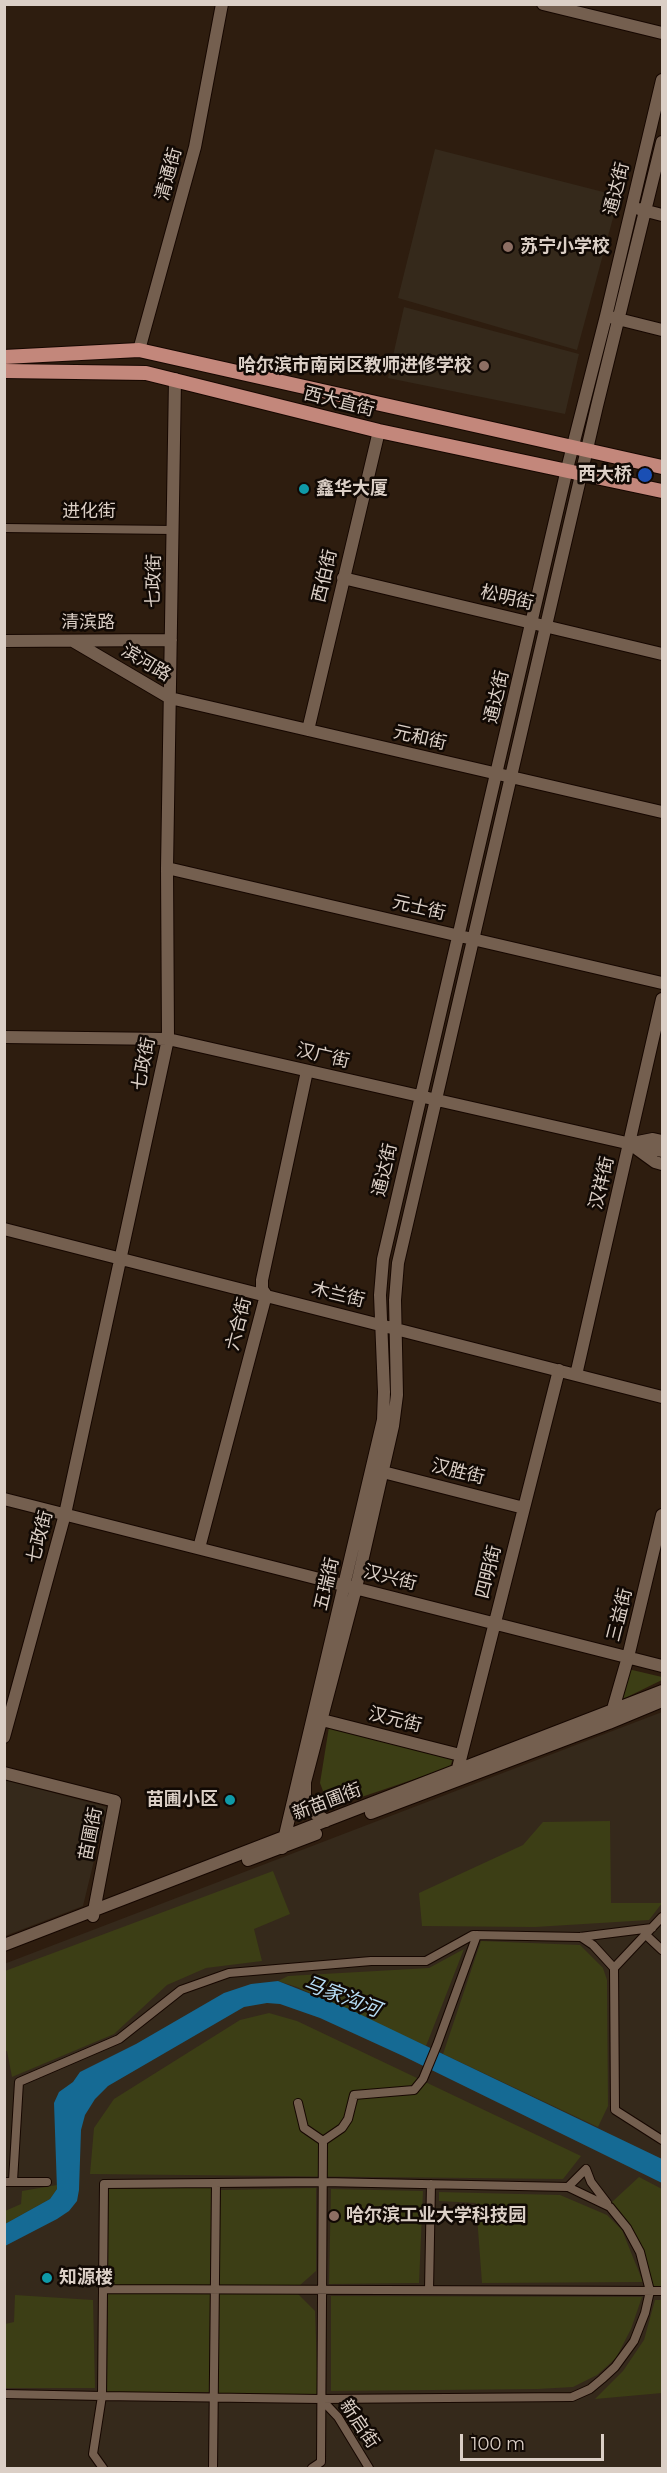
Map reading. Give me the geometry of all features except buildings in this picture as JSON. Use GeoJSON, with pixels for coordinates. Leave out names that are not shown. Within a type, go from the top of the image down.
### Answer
{"type":"FeatureCollection","features":[{"type":"Feature","properties":{"kind":"main road","name":"西大直街"},"geometry":{"type":"LineString","coordinates":[[4,357],[139,350],[663,467]]}},
{"type":"Feature","properties":{"kind":"main road"},"geometry":{"type":"LineString","coordinates":[[4,351],[38,356]]}},
{"type":"Feature","properties":{"kind":"main road","name":"西大直街"},"geometry":{"type":"LineString","coordinates":[[4,371],[146,373],[379,431],[663,491]]}},
{"type":"Feature","properties":{"kind":"main road"},"geometry":{"type":"LineString","coordinates":[[4,376],[39,372]]}},
{"type":"Feature","properties":{"kind":"street","name":"清通街"},"geometry":{"type":"LineString","coordinates":[[139,350],[195,147],[222,4]]}},
{"type":"Feature","properties":{"kind":"street"},"geometry":{"type":"LineString","coordinates":[[543,4],[663,33]]}},
{"type":"Feature","properties":{"kind":"street","name":"通达街"},"geometry":{"type":"LineString","coordinates":[[397,1329],[394,1300],[398,1263],[587,449],[612,318],[638,209],[663,80]]}},
{"type":"Feature","properties":{"kind":"street","name":"通达街"},"geometry":{"type":"LineString","coordinates":[[638,209],[663,142]]}},
{"type":"Feature","properties":{"kind":"street"},"geometry":{"type":"LineString","coordinates":[[638,209],[663,215]]}},
{"type":"Feature","properties":{"kind":"street"},"geometry":{"type":"LineString","coordinates":[[612,318],[663,330]]}},
{"type":"Feature","properties":{"kind":"street","name":"通达街"},"geometry":{"type":"LineString","coordinates":[[381,1325],[380,1295],[383,1259],[420,1097],[498,774],[567,470],[612,318]]}},
{"type":"Feature","properties":{"kind":"street","name":"七政街"},"geometry":{"type":"LineString","coordinates":[[4,1737],[65,1514],[168,1039],[167,868],[175,379]]}},
{"type":"Feature","properties":{"kind":"street","name":"西伯街"},"geometry":{"type":"LineString","coordinates":[[308,730],[379,431]]}},
{"type":"Feature","properties":{"kind":"street","name":"进化街"},"geometry":{"type":"LineString","coordinates":[[4,528],[173,530]]}},
{"type":"Feature","properties":{"kind":"street","name":"松明街"},"geometry":{"type":"LineString","coordinates":[[343,578],[663,654]]}},
{"type":"Feature","properties":{"kind":"street","name":"清滨路"},"geometry":{"type":"LineString","coordinates":[[4,641],[171,640]]}},
{"type":"Feature","properties":{"kind":"street","name":"滨河路"},"geometry":{"type":"LineString","coordinates":[[73,641],[170,698]]}},
{"type":"Feature","properties":{"kind":"street","name":"元和街"},"geometry":{"type":"LineString","coordinates":[[170,698],[663,812]]}},
{"type":"Feature","properties":{"kind":"street","name":"元士街"},"geometry":{"type":"LineString","coordinates":[[167,868],[663,983]]}},
{"type":"Feature","properties":{"kind":"street","name":"汉祥街"},"geometry":{"type":"LineString","coordinates":[[576,1375],[663,999]]}},
{"type":"Feature","properties":{"kind":"street","name":"汉广街"},"geometry":{"type":"LineString","coordinates":[[4,1037],[168,1039],[663,1152]]}},
{"type":"Feature","properties":{"kind":"street","name":"六合街"},"geometry":{"type":"LineString","coordinates":[[199,1548],[266,1295],[262,1289],[262,1280],[307,1071]]}},
{"type":"Feature","properties":{"kind":"street","name":"汉广街"},"geometry":{"type":"LineString","coordinates":[[629,1144],[652,1139],[663,1141]]}},
{"type":"Feature","properties":{"kind":"street","name":"汉广街"},"geometry":{"type":"LineString","coordinates":[[629,1144],[655,1162],[663,1164]]}},
{"type":"Feature","properties":{"kind":"street","name":"木兰街"},"geometry":{"type":"LineString","coordinates":[[4,1229],[663,1396]]}},
{"type":"Feature","properties":{"kind":"street","name":"五瑞街"},"geometry":{"type":"LineString","coordinates":[[326,1821],[312,1811],[305,1797],[305,1782],[322,1720],[383,1420],[381,1325]]}},
{"type":"Feature","properties":{"kind":"street","name":"五瑞街"},"geometry":{"type":"LineString","coordinates":[[283,1843],[350,1587],[383,1472],[395,1410],[397,1329]]}},
{"type":"Feature","properties":{"kind":"street","name":"四明街"},"geometry":{"type":"LineString","coordinates":[[455,1777],[559,1370]]}},
{"type":"Feature","properties":{"kind":"street","name":"汉胜街"},"geometry":{"type":"LineString","coordinates":[[383,1472],[524,1508]]}},
{"type":"Feature","properties":{"kind":"street","name":"汉兴街"},"geometry":{"type":"LineString","coordinates":[[4,1499],[663,1666]]}},
{"type":"Feature","properties":{"kind":"street","name":"三益街"},"geometry":{"type":"LineString","coordinates":[[611,1717],[663,1515]]}},
{"type":"Feature","properties":{"kind":"street","name":"新苗圃街"},"geometry":{"type":"LineString","coordinates":[[611,1717],[663,1691]]}},
{"type":"Feature","properties":{"kind":"street","name":"新苗圃街"},"geometry":{"type":"LineString","coordinates":[[4,1945],[283,1843],[611,1717],[663,1701]]}},
{"type":"Feature","properties":{"kind":"street","name":"汉元街"},"geometry":{"type":"LineString","coordinates":[[322,1720],[460,1755]]}},
{"type":"Feature","properties":{"kind":"street","name":"苗圃街"},"geometry":{"type":"LineString","coordinates":[[4,1773],[116,1801],[94,1913]]}},
{"type":"Feature","properties":{"kind":"street","name":"新苗圃街"},"geometry":{"type":"LineString","coordinates":[[283,1843],[326,1821],[455,1777]]}},
{"type":"Feature","properties":{"kind":"street","name":"新苗圃街"},"geometry":{"type":"LineString","coordinates":[[4,1950],[94,1913]]}},
{"type":"Feature","properties":{"kind":"street"},"geometry":{"type":"LineString","coordinates":[[614,1968],[663,1917]]}},
{"type":"Feature","properties":{"kind":"street"},"geometry":{"type":"LineString","coordinates":[[47,2182],[9,2182],[19,2082],[119,2039],[181,1990],[229,1973],[371,1961],[426,1961],[473,1935],[580,1937],[652,1928]]}},
{"type":"Feature","properties":{"kind":"street"},"geometry":{"type":"LineString","coordinates":[[323,2141],[342,2128],[348,2119],[354,2095],[414,2090],[423,2079],[477,1935]]}},
{"type":"Feature","properties":{"kind":"street"},"geometry":{"type":"LineString","coordinates":[[646,1935],[663,1950]]}},
{"type":"Feature","properties":{"kind":"street"},"geometry":{"type":"LineString","coordinates":[[580,1937],[593,1945],[614,1968],[615,2110],[663,2140]]}},
{"type":"Feature","properties":{"kind":"street"},"geometry":{"type":"LineString","coordinates":[[298,2103],[304,2128],[323,2141]]}},
{"type":"Feature","properties":{"kind":"street"},"geometry":{"type":"LineString","coordinates":[[312,2469],[321,2462],[323,2141]]}},
{"type":"Feature","properties":{"kind":"street"},"geometry":{"type":"LineString","coordinates":[[4,2394],[321,2399],[572,2397],[590,2390],[626,2353],[643,2320],[650,2291],[640,2252],[624,2222],[595,2188],[585,2169],[568,2187]]}},
{"type":"Feature","properties":{"kind":"street"},"geometry":{"type":"LineString","coordinates":[[103,2469],[93,2454],[102,2396],[104,2184],[323,2182],[568,2187],[610,2207]]}},
{"type":"Feature","properties":{"kind":"street"},"geometry":{"type":"LineString","coordinates":[[213,2469],[216,2183]]}},
{"type":"Feature","properties":{"kind":"street"},"geometry":{"type":"LineString","coordinates":[[429,2290],[431,2184]]}},
{"type":"Feature","properties":{"kind":"street"},"geometry":{"type":"LineString","coordinates":[[103,2289],[663,2291]]}},
{"type":"Feature","properties":{"kind":"street","name":"新启街"},"geometry":{"type":"LineString","coordinates":[[321,2399],[338,2417],[369,2469]]}},
{"type":"Feature","properties":{"kind":"shaded area","name":"苏宁小学校"},"geometry":{"type":"Polygon","coordinates":[[[435,149],[619,196],[577,350],[398,298],[435,149]]]}},
{"type":"Feature","properties":{"kind":"shaded area","name":"哈尔滨市南岗区教师进修学校"},"geometry":{"type":"Polygon","coordinates":[[[404,307],[579,354],[565,414],[388,378],[404,307]]]}},
{"type":"Feature","properties":{"kind":"shaded area","name":"哈尔滨工业大学科技园"},"geometry":{"type":"Polygon","coordinates":[[[662,1712],[662,2468],[5,2468],[4,1964],[662,1712]]]}},
{"type":"Feature","properties":{"kind":"shaded area"},"geometry":{"type":"Polygon","coordinates":[[[5,1780],[107,1807],[83,1906],[5,1936],[5,1780]]]}},
{"type":"Feature","properties":{"kind":"green space"},"geometry":{"type":"Polygon","coordinates":[[[628,1669],[662,1677],[662,1680],[619,1701],[628,1669]]]}},
{"type":"Feature","properties":{"kind":"green space"},"geometry":{"type":"Polygon","coordinates":[[[329,1727],[453,1758],[450,1767],[338,1805],[326,1799],[320,1783],[329,1727]]]}},
{"type":"Feature","properties":{"kind":"green space"},"geometry":{"type":"Polygon","coordinates":[[[610,1821],[611,1903],[662,1903],[649,1920],[535,1927],[422,1926],[419,1893],[523,1845],[543,1822],[610,1821]]]}},
{"type":"Feature","properties":{"kind":"green space"},"geometry":{"type":"Polygon","coordinates":[[[273,1871],[290,1914],[254,1929],[262,1961],[206,1968],[167,1985],[114,2034],[12,2077],[7,2051],[5,2051],[5,1971],[273,1871]]]}},
{"type":"Feature","properties":{"kind":"green space"},"geometry":{"type":"Polygon","coordinates":[[[481,1941],[580,1945],[603,1968],[607,1980],[608,2106],[598,2127],[443,2054],[481,1941]]]}},
{"type":"Feature","properties":{"kind":"green space"},"geometry":{"type":"Polygon","coordinates":[[[464,1949],[426,2046],[297,1987],[278,1981],[288,1976],[429,1968],[464,1949]]]}},
{"type":"Feature","properties":{"kind":"green space"},"geometry":{"type":"Polygon","coordinates":[[[269,2013],[297,2021],[581,2156],[563,2179],[90,2174],[94,2128],[114,2099],[240,2020],[269,2013]]]}},
{"type":"Feature","properties":{"kind":"green space"},"geometry":{"type":"Polygon","coordinates":[[[639,2177],[662,2189],[662,2287],[653,2287],[645,2256],[629,2223],[612,2202],[639,2177]]]}},
{"type":"Feature","properties":{"kind":"green space"},"geometry":{"type":"Polygon","coordinates":[[[57,2185],[50,2199],[5,2224],[5,2211],[21,2204],[22,2191],[57,2185]]]}},
{"type":"Feature","properties":{"kind":"green space"},"geometry":{"type":"Polygon","coordinates":[[[212,2187],[210,2286],[108,2285],[108,2189],[212,2187]]]}},
{"type":"Feature","properties":{"kind":"green space"},"geometry":{"type":"Polygon","coordinates":[[[316,2188],[316,2271],[299,2286],[217,2286],[221,2190],[316,2188]]]}},
{"type":"Feature","properties":{"kind":"green space"},"geometry":{"type":"Polygon","coordinates":[[[331,2189],[423,2191],[419,2283],[329,2284],[331,2189]]]}},
{"type":"Feature","properties":{"kind":"green space"},"geometry":{"type":"Polygon","coordinates":[[[439,2192],[560,2195],[607,2215],[622,2230],[643,2282],[482,2283],[476,2203],[439,2201],[439,2192]]]}},
{"type":"Feature","properties":{"kind":"green space"},"geometry":{"type":"Polygon","coordinates":[[[108,2292],[210,2293],[209,2392],[107,2392],[108,2292]]]}},
{"type":"Feature","properties":{"kind":"green space"},"geometry":{"type":"Polygon","coordinates":[[[217,2294],[298,2294],[315,2311],[318,2396],[217,2393],[217,2294]]]}},
{"type":"Feature","properties":{"kind":"green space"},"geometry":{"type":"Polygon","coordinates":[[[15,2295],[93,2300],[95,2388],[5,2388],[5,2324],[14,2322],[15,2295]]]}},
{"type":"Feature","properties":{"kind":"green space"},"geometry":{"type":"Polygon","coordinates":[[[331,2296],[642,2297],[631,2329],[616,2358],[597,2375],[573,2387],[331,2391],[331,2296]]]}},
{"type":"Feature","properties":{"kind":"green space"},"geometry":{"type":"Polygon","coordinates":[[[655,2300],[662,2300],[662,2393],[595,2399],[623,2371],[644,2340],[655,2300]]]}},
{"type":"Feature","properties":{"kind":"water"},"geometry":{"type":"Polygon","coordinates":[[[278,1981],[349,2009],[662,2159],[662,2183],[403,2056],[320,2018],[280,2004],[267,2003],[244,2007],[108,2086],[95,2099],[85,2115],[81,2130],[77,2201],[69,2211],[57,2219],[5,2246],[5,2224],[50,2199],[57,2189],[54,2103],[59,2092],[73,2082],[80,2072],[136,2044],[224,1993],[251,1984],[278,1981]]]}},
{"type":"Feature","properties":{"kind":"place","name":"苏宁小学校"},"geometry":{"type":"Point","coordinates":[508,247]}},
{"type":"Feature","properties":{"kind":"place","name":"哈尔滨市南岗区教师进修学校"},"geometry":{"type":"Point","coordinates":[484,366]}},
{"type":"Feature","properties":{"kind":"place","name":"西大桥"},"geometry":{"type":"Point","coordinates":[645,475]}},
{"type":"Feature","properties":{"kind":"place","name":"鑫华大厦"},"geometry":{"type":"Point","coordinates":[304,489]}},
{"type":"Feature","properties":{"kind":"place","name":"苗圃小区"},"geometry":{"type":"Point","coordinates":[230,1800]}},
{"type":"Feature","properties":{"kind":"place","name":"哈尔滨工业大学科技园"},"geometry":{"type":"Point","coordinates":[334,2216]}},
{"type":"Feature","properties":{"kind":"place","name":"知源楼"},"geometry":{"type":"Point","coordinates":[47,2278]}},
{"type":"Feature","properties":{"kind":"water label","name":"马家沟河"},"geometry":{"type":"Point","coordinates":[342,1997]}}]}
